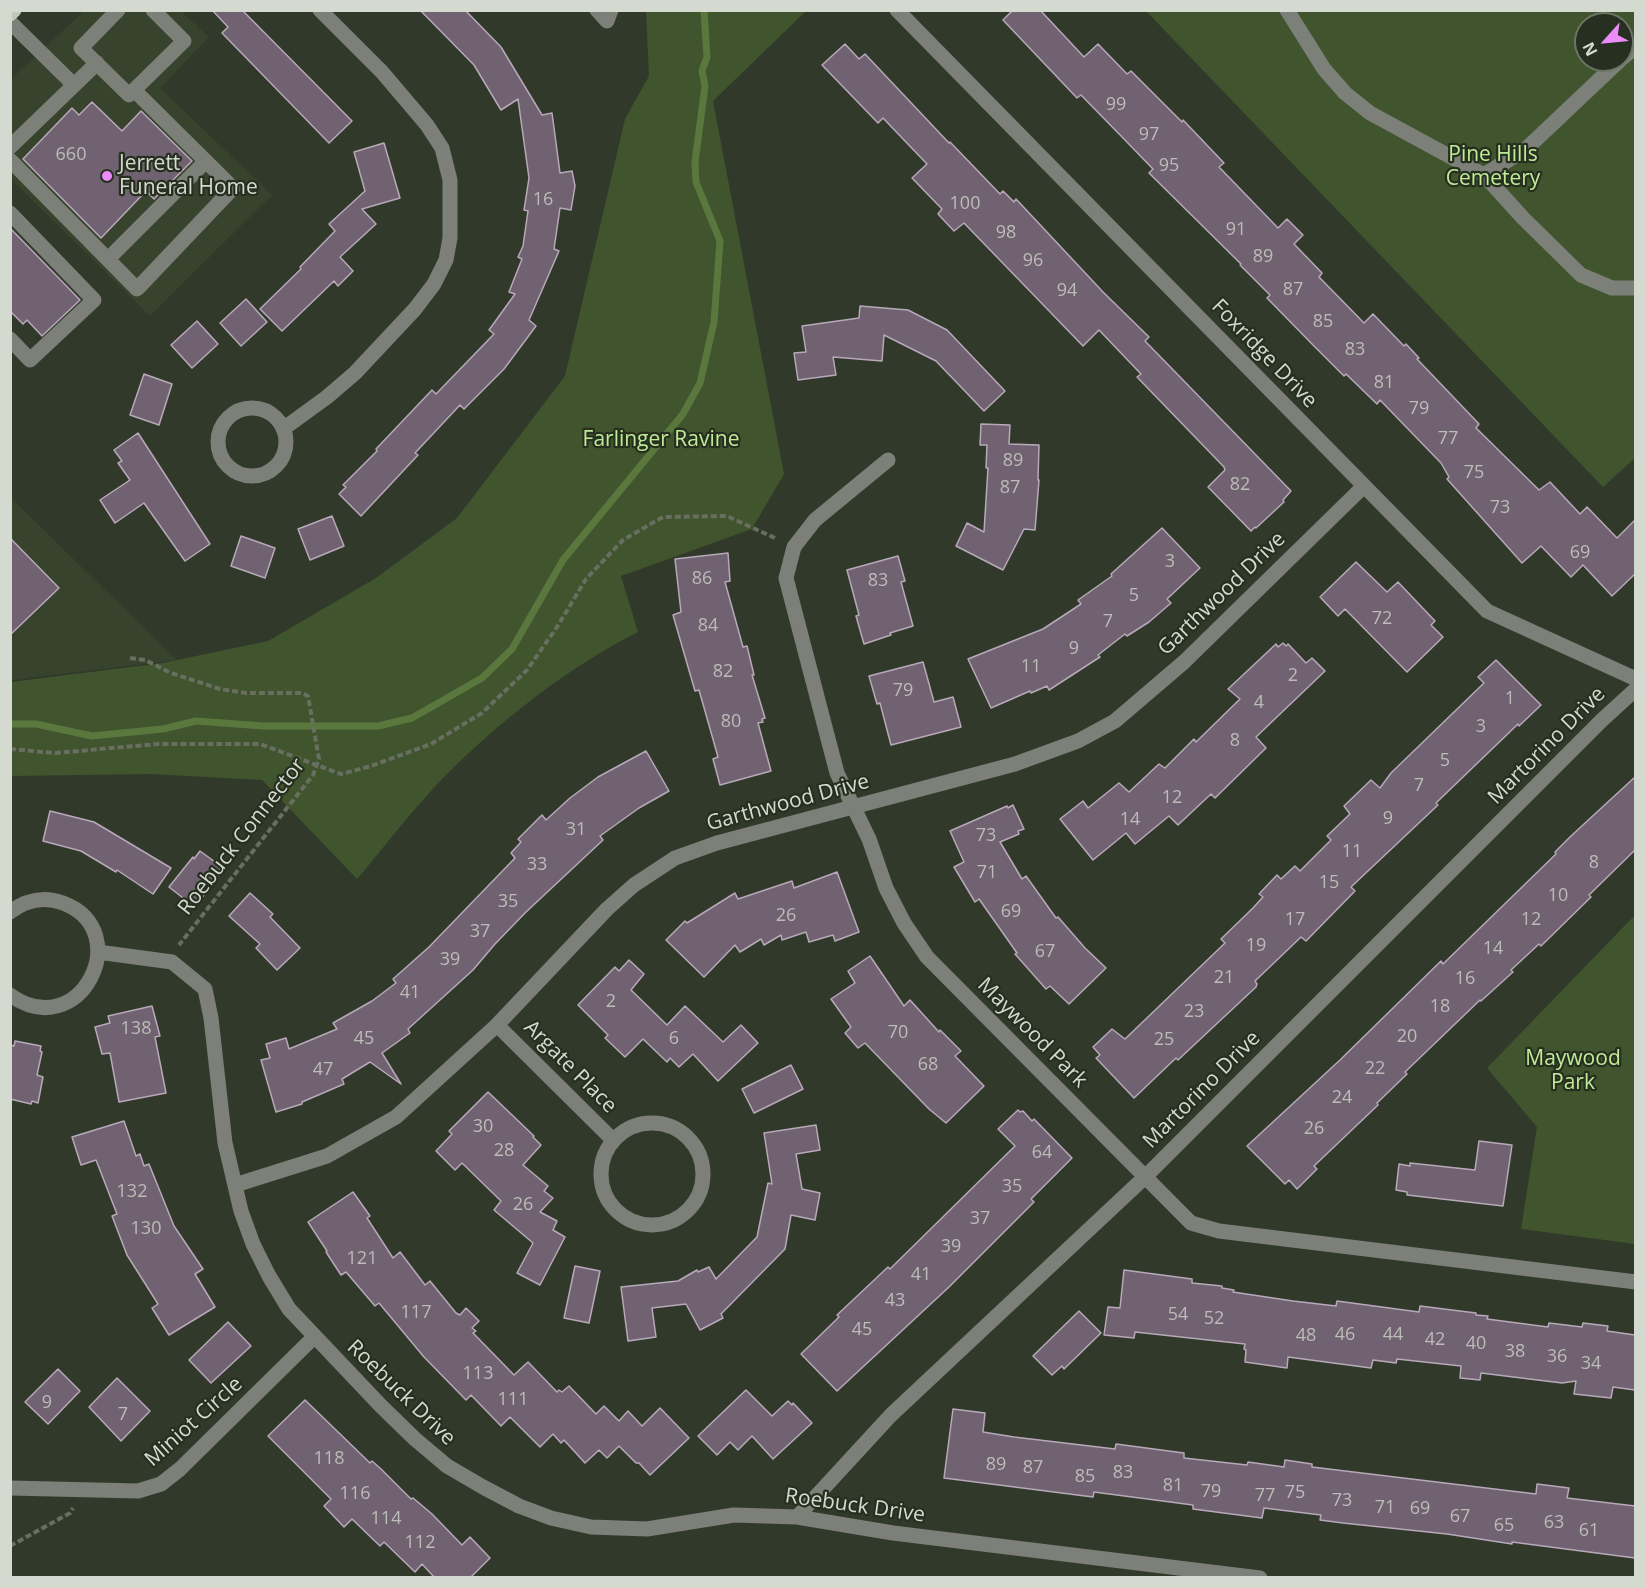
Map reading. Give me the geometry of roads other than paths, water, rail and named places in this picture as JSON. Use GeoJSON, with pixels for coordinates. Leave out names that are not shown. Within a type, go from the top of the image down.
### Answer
{"type":"FeatureCollection","features":[{"type":"Feature","properties":{"kind":"street"},"geometry":{"type":"LineString","coordinates":[[118,10],[81,48],[129,95],[184,41],[153,10]]}},
{"type":"Feature","properties":{"kind":"street"},"geometry":{"type":"LineString","coordinates":[[283,429],[355,373],[415,309],[434,284],[446,260],[450,238],[450,180],[442,148],[427,125],[382,72],[320,10]]}},
{"type":"Feature","properties":{"kind":"street"},"geometry":{"type":"LineString","coordinates":[[597,10],[607,21],[611,10]]}},
{"type":"Feature","properties":{"kind":"street","name":"Foxridge Drive"},"geometry":{"type":"LineString","coordinates":[[897,10],[1487,611],[1635,679]]}},
{"type":"Feature","properties":{"kind":"street"},"geometry":{"type":"LineString","coordinates":[[1287,10],[1324,69],[1345,93],[1370,113],[1484,175],[1523,218],[1581,275],[1612,288],[1635,288]]}},
{"type":"Feature","properties":{"kind":"street"},"geometry":{"type":"LineString","coordinates":[[10,22],[74,85]]}},
{"type":"Feature","properties":{"kind":"street"},"geometry":{"type":"LineString","coordinates":[[10,147],[97,63]]}},
{"type":"Feature","properties":{"kind":"street"},"geometry":{"type":"LineString","coordinates":[[1484,175],[1526,149],[1607,72]]}},
{"type":"Feature","properties":{"kind":"street"},"geometry":{"type":"LineString","coordinates":[[10,160],[137,289],[233,188],[134,90]]}},
{"type":"Feature","properties":{"kind":"street"},"geometry":{"type":"LineString","coordinates":[[108,259],[206,161]]}},
{"type":"Feature","properties":{"kind":"street"},"geometry":{"type":"LineString","coordinates":[[10,213],[94,300],[30,360],[10,339]]}},
{"type":"Feature","properties":{"kind":"street"},"geometry":{"type":"LineString","coordinates":[[247,407],[259,407],[278,418],[283,429],[287,439],[286,451],[273,470],[263,475],[240,474],[230,468],[223,459],[218,438],[227,417],[236,411],[247,407]]}},
{"type":"Feature","properties":{"kind":"street","name":"Maywood Park"},"geometry":{"type":"LineString","coordinates":[[888,460],[815,520],[794,547],[786,578],[837,773],[870,839],[886,888],[904,922],[927,957],[1191,1223],[1219,1231],[1635,1282]]}},
{"type":"Feature","properties":{"kind":"street","name":"Garthwood Drive"},"geometry":{"type":"LineString","coordinates":[[235,1185],[327,1156],[396,1117],[497,1025],[607,909],[634,885],[675,858],[717,843],[1015,764],[1078,741],[1115,722],[1184,662],[1364,486]]}},
{"type":"Feature","properties":{"kind":"street","name":"Martorino Drive"},"geometry":{"type":"LineString","coordinates":[[796,1517],[891,1415],[1145,1177],[1635,689]]}},
{"type":"Feature","properties":{"kind":"street"},"geometry":{"type":"LineString","coordinates":[[10,912],[18,906],[35,900],[54,900],[71,906],[85,918],[94,934],[98,952],[96,969],[88,984],[76,997],[61,1004],[44,1007],[27,1004],[10,994]]}},
{"type":"Feature","properties":{"kind":"street","name":"Roebuck Drive"},"geometry":{"type":"LineString","coordinates":[[98,952],[172,962],[205,989],[211,1018],[225,1143],[241,1211],[253,1244],[269,1276],[289,1309],[381,1406],[447,1466],[483,1487],[550,1518],[591,1527],[647,1528],[734,1515],[796,1517],[892,1533],[1260,1578]]}},
{"type":"Feature","properties":{"kind":"street","name":"Argate Place"},"geometry":{"type":"LineString","coordinates":[[497,1025],[612,1140]]}},
{"type":"Feature","properties":{"kind":"street","name":"Argate Place"},"geometry":{"type":"LineString","coordinates":[[658,1123],[674,1128],[687,1137],[697,1151],[703,1167],[703,1183],[697,1199],[687,1212],[673,1222],[656,1226],[639,1224],[623,1217],[610,1205],[603,1190],[600,1172],[604,1155],[612,1140],[626,1130],[641,1124],[658,1123]]}},
{"type":"Feature","properties":{"kind":"street","name":"Miniot Circle"},"geometry":{"type":"LineString","coordinates":[[10,1488],[138,1491],[161,1484],[180,1469],[314,1337]]}},
{"type":"Feature","properties":{"kind":"waterway"},"geometry":{"type":"LineString","coordinates":[[10,724],[36,724],[92,736],[163,729],[196,721],[263,726],[378,726],[412,718],[482,678],[512,649],[563,560],[683,414],[700,383],[714,322],[720,241],[696,182],[695,162],[705,86],[702,71],[707,57],[704,10]]}},
{"type":"Feature","properties":{"kind":"place","name":"Jerrett Funeral Home"},"geometry":{"type":"Point","coordinates":[107,176]}},
{"type":"Feature","properties":{"kind":"park label","name":"Pine Hills Cemetery"},"geometry":{"type":"Point","coordinates":[1493,167]}},
{"type":"Feature","properties":{"kind":"park label","name":"Farlinger Ravine"},"geometry":{"type":"Point","coordinates":[661,440]}}]}
